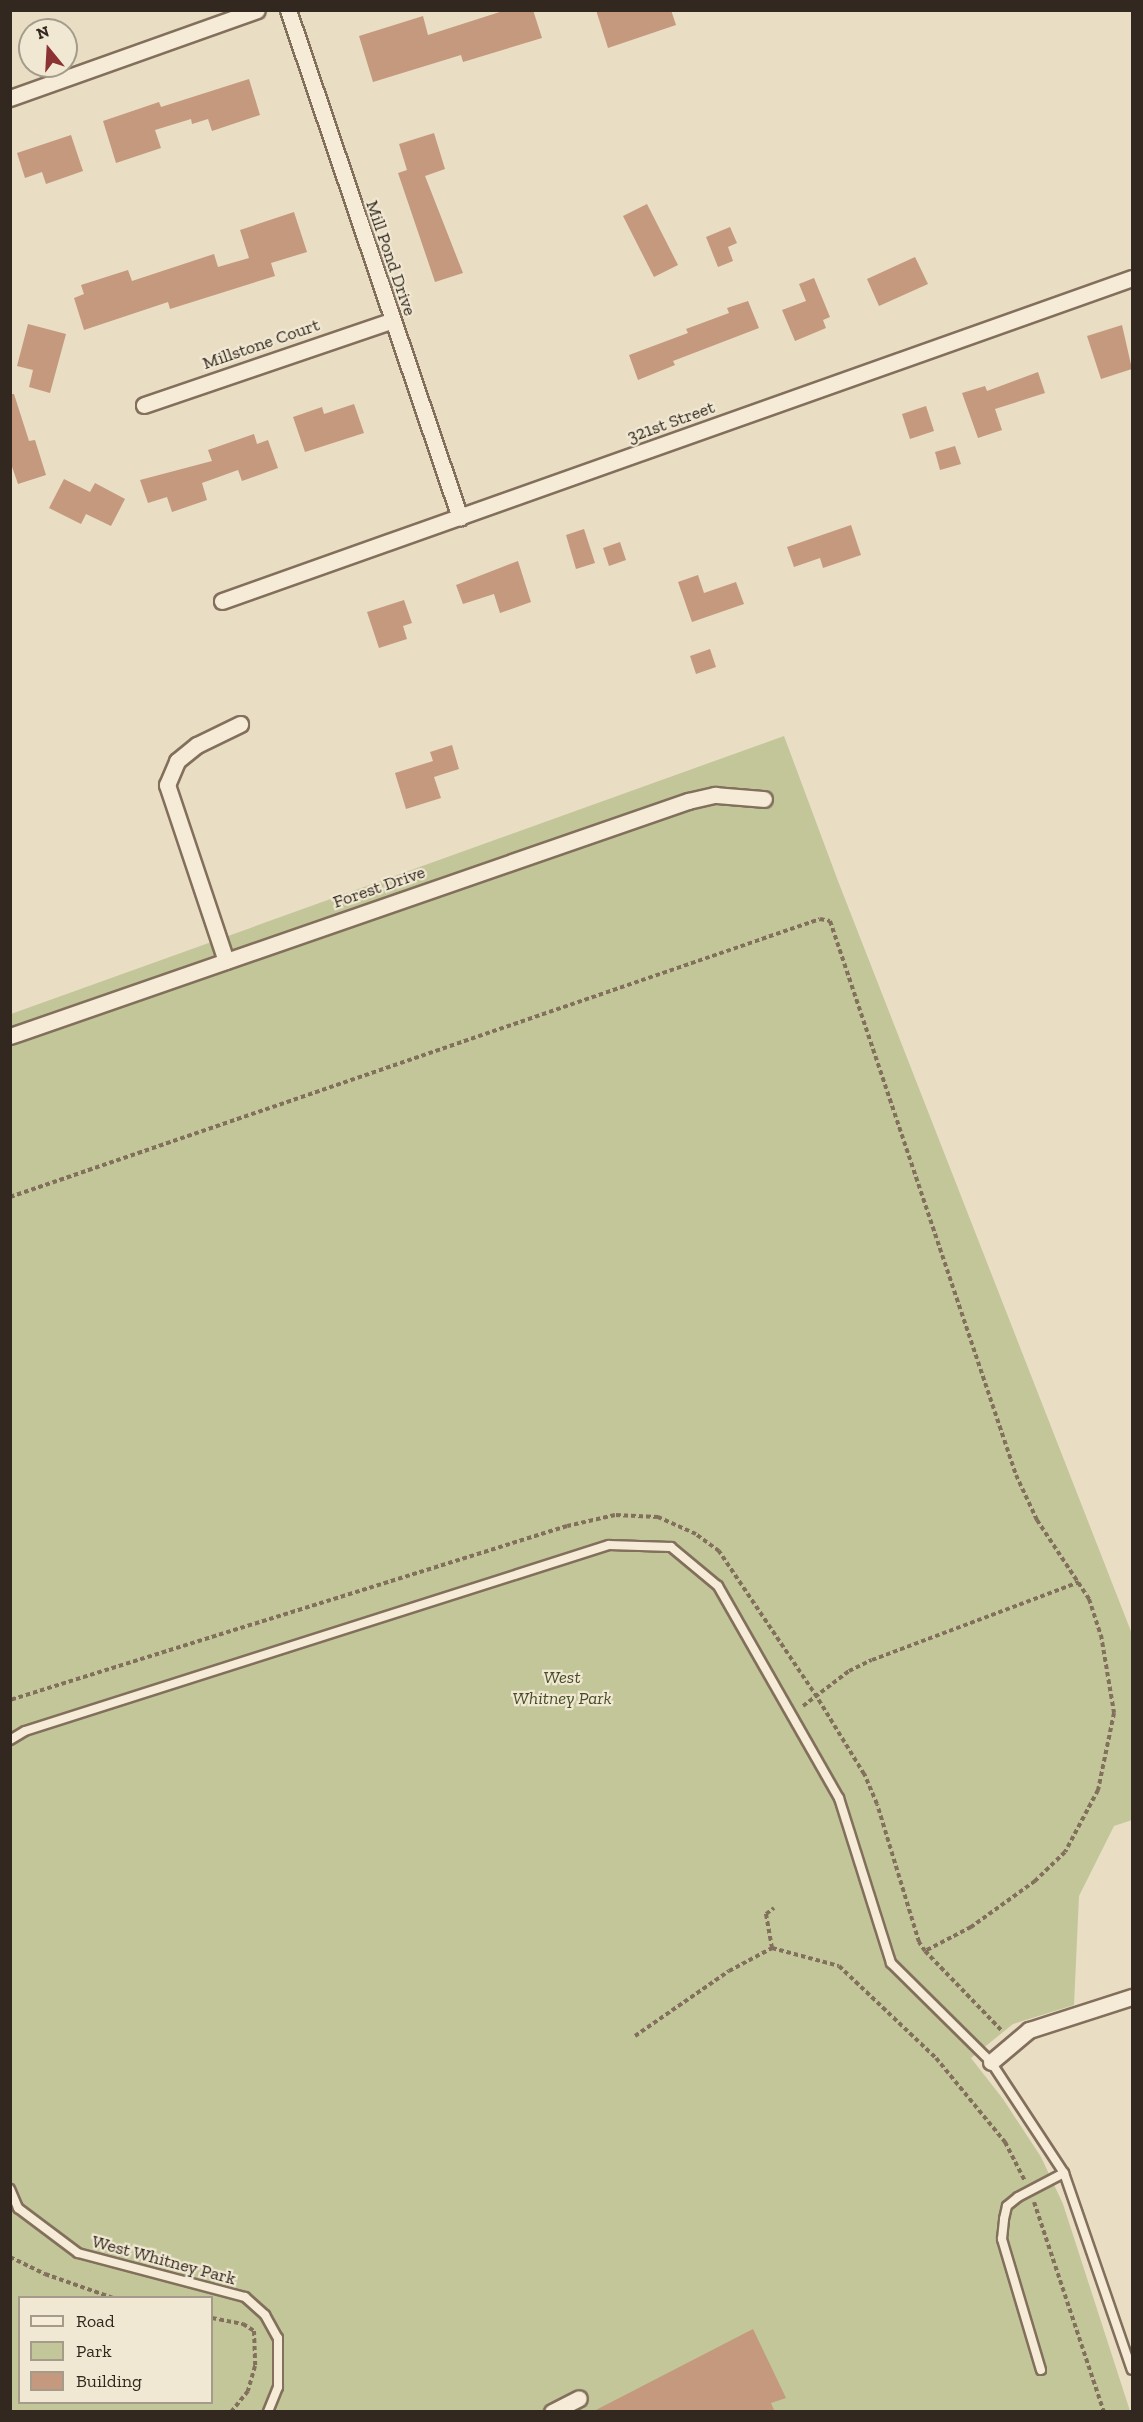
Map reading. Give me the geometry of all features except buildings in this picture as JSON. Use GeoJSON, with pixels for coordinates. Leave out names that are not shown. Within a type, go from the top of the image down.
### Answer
{"type":"FeatureCollection","features":[{"type":"Feature","properties":{"kind":"street"},"geometry":{"type":"LineString","coordinates":[[10,98],[257,10]]}},
{"type":"Feature","properties":{"kind":"street","name":"Mill Pond Drive"},"geometry":{"type":"LineString","coordinates":[[288,10],[391,321],[460,518]]}},
{"type":"Feature","properties":{"kind":"street","name":"321st Street"},"geometry":{"type":"LineString","coordinates":[[222,601],[1132,278]]}},
{"type":"Feature","properties":{"kind":"street","name":"Millstone Court"},"geometry":{"type":"LineString","coordinates":[[144,405],[391,321]]}},
{"type":"Feature","properties":{"kind":"street"},"geometry":{"type":"LineString","coordinates":[[226,961],[167,785],[177,761],[197,745],[240,724]]}},
{"type":"Feature","properties":{"kind":"street","name":"Forest Drive"},"geometry":{"type":"LineString","coordinates":[[10,1036],[688,801],[715,795],[764,799]]}},
{"type":"Feature","properties":{"kind":"street"},"geometry":{"type":"LineString","coordinates":[[991,2062],[1029,2030],[1132,1997]]}},
{"type":"Feature","properties":{"kind":"street"},"geometry":{"type":"LineString","coordinates":[[552,2412],[579,2398]]}},
{"type":"Feature","properties":{"kind":"lane"},"geometry":{"type":"LineString","coordinates":[[10,1740],[25,1731],[609,1545],[671,1547],[718,1586],[839,1798],[891,1963],[991,2062],[1064,2173],[1132,2370]]}},
{"type":"Feature","properties":{"kind":"lane"},"geometry":{"type":"LineString","coordinates":[[1041,2370],[1002,2239],[1008,2206],[1030,2190],[1064,2173]]}},
{"type":"Feature","properties":{"kind":"lane","name":"West Whitney Park"},"geometry":{"type":"LineString","coordinates":[[10,2189],[18,2208],[78,2253],[245,2297],[265,2315],[278,2338],[278,2387],[268,2412]]}},
{"type":"Feature","properties":{"kind":"path"},"geometry":{"type":"LineString","coordinates":[[10,1197],[820,919],[830,921],[1016,1475],[1037,1520],[1080,1581],[1101,1635],[1114,1713],[1098,1790],[1065,1852],[1035,1881],[971,1927],[925,1951]]}},
{"type":"Feature","properties":{"kind":"path"},"geometry":{"type":"LineString","coordinates":[[10,1700],[567,1526],[615,1515],[658,1517],[696,1534],[719,1551],[817,1697],[868,1784],[919,1942],[1002,2031]]}},
{"type":"Feature","properties":{"kind":"path"},"geometry":{"type":"LineString","coordinates":[[803,1706],[849,1671],[872,1660],[1080,1581]]}},
{"type":"Feature","properties":{"kind":"path"},"geometry":{"type":"LineString","coordinates":[[772,1948],[766,1914],[774,1908]]}},
{"type":"Feature","properties":{"kind":"path"},"geometry":{"type":"LineString","coordinates":[[635,2036],[729,1971],[772,1948],[839,1966],[856,1979],[936,2058],[1005,2142],[1030,2190],[1051,2243],[1104,2412]]}},
{"type":"Feature","properties":{"kind":"path"},"geometry":{"type":"LineString","coordinates":[[10,2257],[45,2274],[107,2296]]}},
{"type":"Feature","properties":{"kind":"path"},"geometry":{"type":"LineString","coordinates":[[213,2318],[243,2324],[254,2331],[255,2366],[248,2391],[231,2412]]}},
{"type":"Feature","properties":{"kind":"green space","name":"West Whitney Park"},"geometry":{"type":"Polygon","coordinates":[[[784,736],[838,881],[1132,1634],[1132,1820],[1114,1826],[1079,1896],[1074,2005],[1013,2024],[971,2058],[1003,2099],[1041,2157],[1063,2204],[1130,2411],[11,2411],[11,1014],[784,736]]]}}]}
